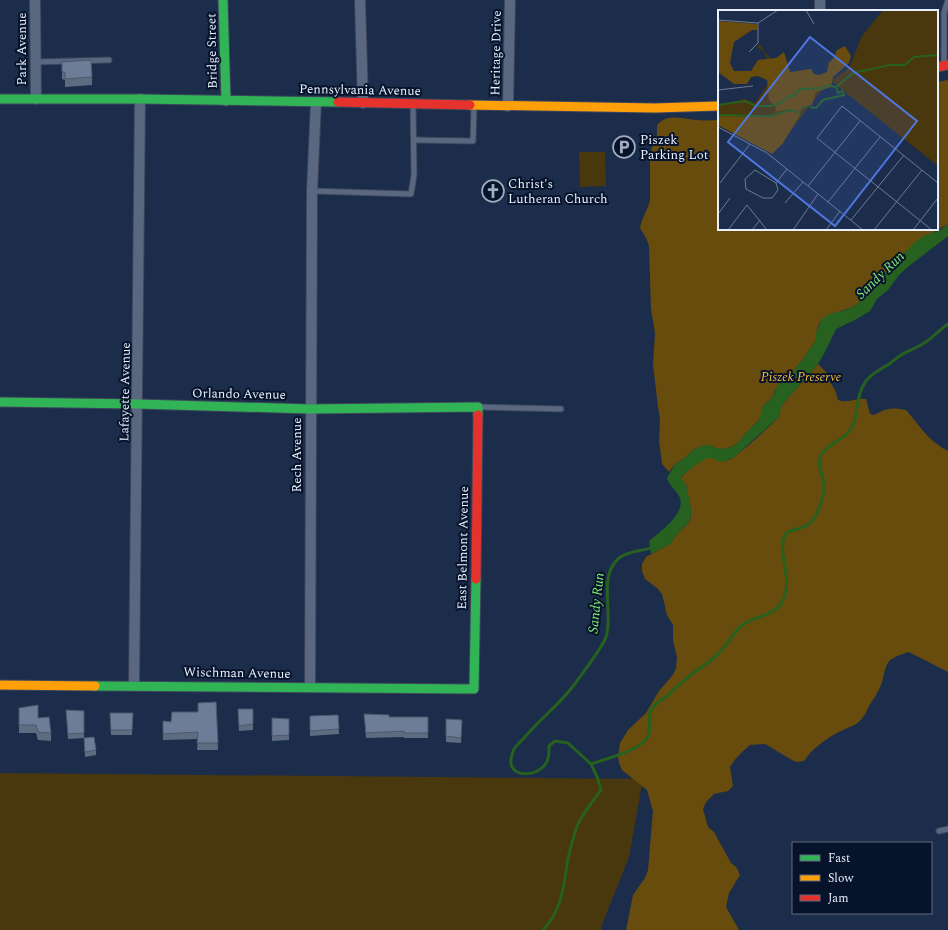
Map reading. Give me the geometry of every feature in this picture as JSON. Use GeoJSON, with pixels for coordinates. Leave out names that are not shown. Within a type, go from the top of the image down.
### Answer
{"type":"FeatureCollection","features":[{"type":"Feature","properties":{"kind":"street","name":"Park Avenue"},"geometry":{"type":"LineString","coordinates":[[35,0],[36,99]]}},
{"type":"Feature","properties":{"kind":"street","name":"Bridge Street"},"geometry":{"type":"LineString","coordinates":[[223,0],[226,101]]}},
{"type":"Feature","properties":{"kind":"street"},"geometry":{"type":"LineString","coordinates":[[360,0],[363,103]]}},
{"type":"Feature","properties":{"kind":"street","name":"Heritage Drive"},"geometry":{"type":"LineString","coordinates":[[508,106],[510,0]]}},
{"type":"Feature","properties":{"kind":"street","name":"Pennsylvania Avenue"},"geometry":{"type":"LineString","coordinates":[[0,99],[140,99],[655,108],[718,106]]}},
{"type":"Feature","properties":{"kind":"street","name":"Lafayette Avenue"},"geometry":{"type":"LineString","coordinates":[[134,685],[140,99]]}},
{"type":"Feature","properties":{"kind":"street","name":"Rech Avenue"},"geometry":{"type":"LineString","coordinates":[[310,687],[312,191],[316,102]]}},
{"type":"Feature","properties":{"kind":"street","name":"Orlando Avenue"},"geometry":{"type":"LineString","coordinates":[[0,402],[310,408],[478,407]]}},
{"type":"Feature","properties":{"kind":"street","name":"East Belmont Avenue"},"geometry":{"type":"LineString","coordinates":[[474,689],[478,407]]}},
{"type":"Feature","properties":{"kind":"street","name":"Wischman Avenue"},"geometry":{"type":"LineString","coordinates":[[0,685],[474,689]]}},
{"type":"Feature","properties":{"kind":"lane"},"geometry":{"type":"LineString","coordinates":[[943,66],[944,13],[948,0]]}},
{"type":"Feature","properties":{"kind":"lane"},"geometry":{"type":"LineString","coordinates":[[35,62],[109,60]]}},
{"type":"Feature","properties":{"kind":"lane"},"geometry":{"type":"LineString","coordinates":[[312,191],[411,194],[414,175],[413,104]]}},
{"type":"Feature","properties":{"kind":"lane"},"geometry":{"type":"LineString","coordinates":[[414,140],[473,141],[474,105]]}},
{"type":"Feature","properties":{"kind":"lane"},"geometry":{"type":"LineString","coordinates":[[478,407],[561,409]]}},
{"type":"Feature","properties":{"kind":"lane"},"geometry":{"type":"LineString","coordinates":[[939,831],[948,829]]}},
{"type":"Feature","properties":{"kind":"shaded area"},"geometry":{"type":"Polygon","coordinates":[[[948,80],[948,224],[938,230],[938,82],[948,80]]]}},
{"type":"Feature","properties":{"kind":"shaded area"},"geometry":{"type":"Polygon","coordinates":[[[670,118],[718,120],[718,230],[938,230],[918,242],[898,258],[880,281],[857,304],[828,316],[821,321],[817,331],[816,341],[796,367],[795,372],[775,390],[772,398],[765,404],[759,420],[739,442],[732,447],[723,449],[715,448],[710,445],[694,449],[686,457],[675,464],[669,472],[662,464],[659,440],[660,419],[653,364],[655,333],[651,309],[649,246],[640,228],[650,201],[650,153],[657,135],[657,125],[661,121],[670,118]]]}},
{"type":"Feature","properties":{"kind":"shaded area"},"geometry":{"type":"Polygon","coordinates":[[[579,152],[605,152],[606,186],[580,187],[579,152]]]}},
{"type":"Feature","properties":{"kind":"shaded area"},"geometry":{"type":"Polygon","coordinates":[[[948,224],[948,236],[899,275],[888,290],[877,299],[870,311],[836,329],[818,364],[782,405],[779,417],[734,457],[723,462],[707,458],[691,468],[682,476],[681,479],[686,485],[689,498],[691,511],[690,521],[670,544],[651,554],[649,541],[671,522],[680,509],[681,502],[679,496],[667,478],[675,464],[686,457],[694,449],[704,445],[710,445],[715,448],[723,449],[732,447],[739,442],[759,420],[763,406],[772,398],[778,385],[794,372],[796,367],[816,341],[816,333],[822,319],[829,314],[846,310],[856,305],[872,291],[892,265],[914,243],[925,235],[939,231],[948,224]]]}},
{"type":"Feature","properties":{"kind":"shaded area"},"geometry":{"type":"Polygon","coordinates":[[[818,364],[826,372],[838,400],[845,401],[866,399],[870,414],[874,415],[889,409],[906,410],[929,438],[948,451],[948,672],[909,652],[901,654],[889,661],[880,688],[861,720],[855,725],[840,731],[823,742],[804,761],[796,762],[765,744],[750,745],[734,761],[730,767],[733,786],[728,791],[714,794],[706,802],[703,809],[708,827],[714,832],[731,863],[737,868],[740,875],[729,893],[726,907],[739,930],[626,930],[633,895],[645,878],[648,870],[653,811],[647,790],[622,770],[618,756],[620,743],[628,730],[646,713],[659,691],[672,676],[676,669],[677,657],[673,641],[673,625],[667,615],[662,594],[645,579],[642,571],[642,564],[646,557],[670,544],[690,521],[691,511],[689,498],[686,491],[687,487],[681,479],[685,473],[707,458],[710,457],[728,460],[746,447],[780,416],[780,408],[782,405],[818,364]]]}},
{"type":"Feature","properties":{"kind":"shaded area"},"geometry":{"type":"Polygon","coordinates":[[[0,773],[643,779],[629,857],[601,927],[602,930],[0,930],[0,773]]]}},
{"type":"Feature","properties":{"kind":"building"},"geometry":{"type":"Polygon","coordinates":[[[91,60],[92,77],[65,79],[65,72],[62,72],[62,62],[91,60]]]}},
{"type":"Feature","properties":{"kind":"building"},"geometry":{"type":"Polygon","coordinates":[[[216,702],[218,743],[197,743],[198,732],[163,734],[163,721],[171,722],[172,712],[198,712],[198,703],[216,702]]]}},
{"type":"Feature","properties":{"kind":"building"},"geometry":{"type":"Polygon","coordinates":[[[38,705],[38,718],[49,717],[51,733],[38,732],[36,725],[19,725],[19,708],[38,705]]]}},
{"type":"Feature","properties":{"kind":"building"},"geometry":{"type":"Polygon","coordinates":[[[238,709],[253,709],[253,724],[239,726],[238,709]]]}},
{"type":"Feature","properties":{"kind":"building"},"geometry":{"type":"Polygon","coordinates":[[[66,710],[84,711],[84,733],[68,734],[66,710]]]}},
{"type":"Feature","properties":{"kind":"building"},"geometry":{"type":"Polygon","coordinates":[[[110,713],[133,713],[132,730],[111,730],[110,713]]]}},
{"type":"Feature","properties":{"kind":"building"},"geometry":{"type":"Polygon","coordinates":[[[364,714],[389,715],[389,717],[428,717],[428,733],[404,733],[404,731],[366,733],[364,714]]]}},
{"type":"Feature","properties":{"kind":"building"},"geometry":{"type":"Polygon","coordinates":[[[338,715],[339,729],[310,731],[310,716],[338,715]]]}},
{"type":"Feature","properties":{"kind":"building"},"geometry":{"type":"Polygon","coordinates":[[[272,718],[289,719],[289,735],[272,736],[272,718]]]}},
{"type":"Feature","properties":{"kind":"building"},"geometry":{"type":"Polygon","coordinates":[[[446,719],[462,720],[461,738],[446,736],[446,719]]]}},
{"type":"Feature","properties":{"kind":"building"},"geometry":{"type":"Polygon","coordinates":[[[94,737],[96,750],[85,752],[84,738],[94,737]]]}},
{"type":"Feature","properties":{"kind":"waterway"},"geometry":{"type":"LineString","coordinates":[[591,764],[629,751],[643,743],[649,734],[650,716],[653,707],[683,681],[715,657],[743,624],[768,614],[778,607],[782,602],[787,585],[783,553],[784,537],[786,533],[809,524],[817,513],[824,493],[824,482],[819,463],[821,455],[828,447],[848,433],[851,429],[855,418],[860,393],[868,379],[875,372],[901,355],[925,343],[948,324]]}},
{"type":"Feature","properties":{"kind":"waterway","name":"Sandy Run"},"geometry":{"type":"LineString","coordinates":[[543,930],[554,914],[561,897],[568,859],[578,824],[601,790],[591,764],[568,743],[555,741],[549,746],[546,764],[541,769],[528,774],[519,773],[512,767],[511,760],[514,749],[568,692],[592,661],[604,642],[608,627],[607,585],[612,566],[623,555],[653,547]]}},
{"type":"Feature","properties":{"kind":"traffic: fast"},"geometry":{"type":"LineString","coordinates":[[223,0],[226,101]]}},
{"type":"Feature","properties":{"kind":"traffic: fast"},"geometry":{"type":"LineString","coordinates":[[0,99],[140,99],[338,102]]}},
{"type":"Feature","properties":{"kind":"traffic: fast"},"geometry":{"type":"LineString","coordinates":[[0,402],[310,409],[478,407],[478,415]]}},
{"type":"Feature","properties":{"kind":"traffic: fast"},"geometry":{"type":"LineString","coordinates":[[95,686],[474,689],[476,579]]}},
{"type":"Feature","properties":{"kind":"traffic: slow"},"geometry":{"type":"LineString","coordinates":[[470,105],[655,108],[718,106]]}},
{"type":"Feature","properties":{"kind":"traffic: slow"},"geometry":{"type":"LineString","coordinates":[[0,685],[95,686]]}},
{"type":"Feature","properties":{"kind":"traffic: jam"},"geometry":{"type":"LineString","coordinates":[[938,67],[948,65]]}},
{"type":"Feature","properties":{"kind":"traffic: jam"},"geometry":{"type":"LineString","coordinates":[[338,102],[470,105]]}},
{"type":"Feature","properties":{"kind":"traffic: jam"},"geometry":{"type":"LineString","coordinates":[[476,579],[478,415]]}},
{"type":"Feature","properties":{"kind":"place","name":"Piszek Parking Lot"},"geometry":{"type":"Point","coordinates":[624,147]}},
{"type":"Feature","properties":{"kind":"place","name":"Christ's Lutheran Church"},"geometry":{"type":"Point","coordinates":[493,191]}},
{"type":"Feature","properties":{"kind":"park label","name":"Piszek Preserve"},"geometry":{"type":"Point","coordinates":[801,377]}}]}
